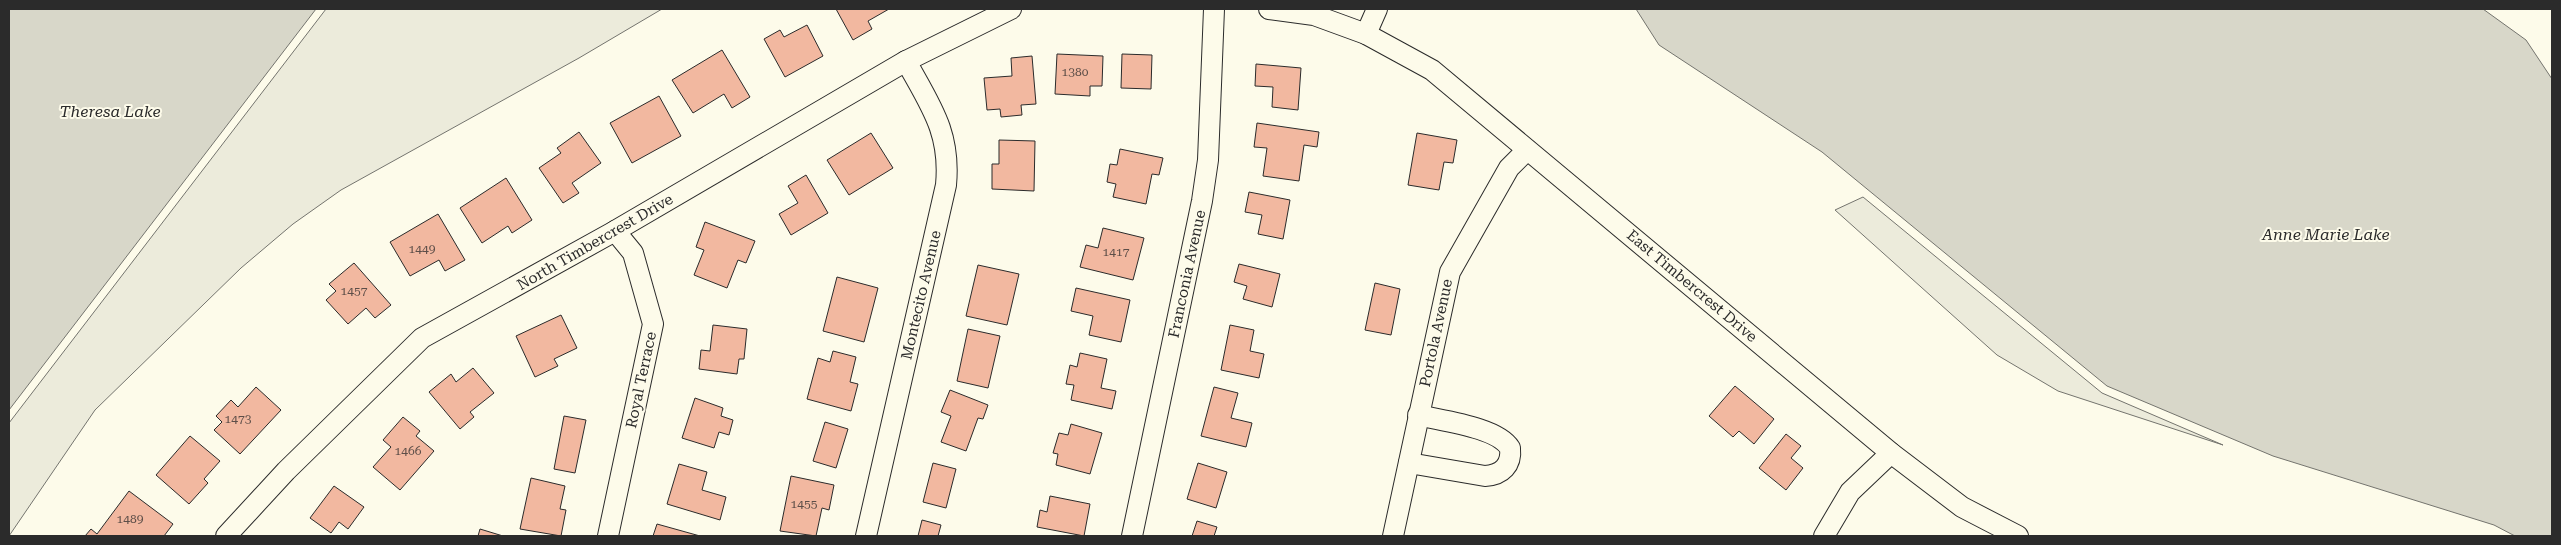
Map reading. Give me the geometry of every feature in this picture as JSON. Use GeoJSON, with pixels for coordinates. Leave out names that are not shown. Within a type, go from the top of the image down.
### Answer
{"type":"FeatureCollection","features":[{"type":"Feature","properties":{"kind":"street","name":"North Timbercrest Drive"},"geometry":{"type":"LineString","coordinates":[[228,535],[286,472],[422,338],[615,231],[906,61],[1011,9]]}},
{"type":"Feature","properties":{"kind":"street","name":"Franconia Avenue"},"geometry":{"type":"LineString","coordinates":[[1132,536],[1202,201],[1208,160],[1214,9]]}},
{"type":"Feature","properties":{"kind":"street"},"geometry":{"type":"LineString","coordinates":[[1269,9],[1314,14],[1366,34],[1377,9]]}},
{"type":"Feature","properties":{"kind":"street","name":"East Timbercrest Drive"},"geometry":{"type":"LineString","coordinates":[[1366,34],[1432,70],[1891,453],[1962,507],[2018,536]]}},
{"type":"Feature","properties":{"kind":"street","name":"Montecito Avenue"},"geometry":{"type":"LineString","coordinates":[[866,536],[946,185],[948,160],[937,117],[906,61]]}},
{"type":"Feature","properties":{"kind":"street","name":"Portola Avenue"},"geometry":{"type":"LineString","coordinates":[[1393,536],[1450,272],[1509,168],[1527,150]]}},
{"type":"Feature","properties":{"kind":"street","name":"Royal Terrace"},"geometry":{"type":"LineString","coordinates":[[608,536],[653,324],[632,253],[615,231]]}},
{"type":"Feature","properties":{"kind":"street"},"geometry":{"type":"LineString","coordinates":[[1408,463],[1485,476],[1496,476],[1502,472],[1510,460],[1510,448],[1499,436],[1486,431],[1418,415]]}},
{"type":"Feature","properties":{"kind":"street"},"geometry":{"type":"LineString","coordinates":[[1824,536],[1850,492],[1891,453]]}},
{"type":"Feature","properties":{"kind":"shaded area"},"geometry":{"type":"Polygon","coordinates":[[[326,9],[662,9],[579,58],[341,190],[293,224],[241,268],[95,410],[9,536],[9,423],[326,9]]]}},
{"type":"Feature","properties":{"kind":"shaded area"},"geometry":{"type":"Polygon","coordinates":[[[1863,197],[2102,393],[2223,445],[2058,391],[1997,355],[1835,210],[1863,197]]]}},
{"type":"Feature","properties":{"kind":"water","name":"Theresa Lake"},"geometry":{"type":"Polygon","coordinates":[[[9,9],[316,9],[9,410],[9,9]]]}},
{"type":"Feature","properties":{"kind":"water","name":"Anne Marie Lake"},"geometry":{"type":"Polygon","coordinates":[[[1636,9],[2483,9],[2526,40],[2552,79],[2552,536],[2515,536],[2494,525],[2273,456],[2107,386],[1822,152],[1659,45],[1636,9]]]}},
{"type":"Feature","properties":{"kind":"building"},"geometry":{"type":"Polygon","coordinates":[[[836,9],[889,9],[868,21],[872,29],[853,40],[836,9]]]}},
{"type":"Feature","properties":{"kind":"building"},"geometry":{"type":"Polygon","coordinates":[[[807,25],[823,56],[785,77],[764,39],[780,30],[784,37],[807,25]]]}},
{"type":"Feature","properties":{"kind":"building"},"geometry":{"type":"Polygon","coordinates":[[[722,50],[750,97],[732,108],[724,94],[693,113],[672,80],[722,50]]]}},
{"type":"Feature","properties":{"kind":"building"},"geometry":{"type":"Polygon","coordinates":[[[1057,54],[1103,56],[1102,86],[1090,86],[1090,96],[1055,94],[1057,54]]]}},
{"type":"Feature","properties":{"kind":"building"},"geometry":{"type":"Polygon","coordinates":[[[1122,54],[1152,55],[1151,89],[1121,88],[1122,54]]]}},
{"type":"Feature","properties":{"kind":"building"},"geometry":{"type":"Polygon","coordinates":[[[1032,56],[1036,104],[1021,105],[1022,115],[1001,117],[1000,109],[987,110],[984,78],[1012,76],[1011,58],[1032,56]]]}},
{"type":"Feature","properties":{"kind":"building"},"geometry":{"type":"Polygon","coordinates":[[[1256,64],[1301,68],[1298,110],[1272,107],[1273,87],[1255,86],[1256,64]]]}},
{"type":"Feature","properties":{"kind":"building"},"geometry":{"type":"Polygon","coordinates":[[[659,96],[681,136],[632,163],[610,123],[659,96]]]}},
{"type":"Feature","properties":{"kind":"building"},"geometry":{"type":"Polygon","coordinates":[[[1257,123],[1319,132],[1317,147],[1304,145],[1299,181],[1263,176],[1267,148],[1254,147],[1257,123]]]}},
{"type":"Feature","properties":{"kind":"building"},"geometry":{"type":"Polygon","coordinates":[[[579,132],[601,163],[572,183],[579,193],[563,203],[539,168],[561,153],[557,148],[579,132]]]}},
{"type":"Feature","properties":{"kind":"building"},"geometry":{"type":"Polygon","coordinates":[[[871,133],[893,168],[849,195],[827,160],[871,133]]]}},
{"type":"Feature","properties":{"kind":"building"},"geometry":{"type":"Polygon","coordinates":[[[1417,133],[1457,140],[1453,163],[1444,162],[1439,190],[1408,185],[1417,133]]]}},
{"type":"Feature","properties":{"kind":"building"},"geometry":{"type":"Polygon","coordinates":[[[999,140],[1035,141],[1034,191],[992,189],[992,164],[999,164],[999,140]]]}},
{"type":"Feature","properties":{"kind":"building"},"geometry":{"type":"Polygon","coordinates":[[[1120,149],[1163,158],[1159,175],[1152,174],[1146,204],[1113,197],[1116,184],[1107,182],[1110,164],[1117,165],[1120,149]]]}},
{"type":"Feature","properties":{"kind":"building"},"geometry":{"type":"Polygon","coordinates":[[[806,175],[828,213],[791,235],[779,214],[798,203],[788,186],[806,175]]]}},
{"type":"Feature","properties":{"kind":"building"},"geometry":{"type":"Polygon","coordinates":[[[506,178],[532,220],[512,233],[508,226],[482,243],[460,208],[506,178]]]}},
{"type":"Feature","properties":{"kind":"building"},"geometry":{"type":"Polygon","coordinates":[[[1249,192],[1290,200],[1283,239],[1258,234],[1262,215],[1245,212],[1249,192]]]}},
{"type":"Feature","properties":{"kind":"building"},"geometry":{"type":"Polygon","coordinates":[[[438,214],[465,260],[445,271],[439,260],[410,276],[390,242],[438,214]]]}},
{"type":"Feature","properties":{"kind":"building"},"geometry":{"type":"Polygon","coordinates":[[[705,222],[755,241],[746,263],[738,260],[727,288],[694,275],[704,250],[696,247],[705,222]]]}},
{"type":"Feature","properties":{"kind":"building"},"geometry":{"type":"Polygon","coordinates":[[[1103,228],[1144,238],[1133,280],[1080,267],[1086,245],[1098,248],[1103,228]]]}},
{"type":"Feature","properties":{"kind":"building"},"geometry":{"type":"Polygon","coordinates":[[[354,263],[391,305],[375,318],[366,308],[348,324],[326,300],[336,291],[329,284],[354,263]]]}},
{"type":"Feature","properties":{"kind":"building"},"geometry":{"type":"Polygon","coordinates":[[[1239,264],[1280,274],[1272,307],[1243,299],[1247,286],[1234,282],[1239,264]]]}},
{"type":"Feature","properties":{"kind":"building"},"geometry":{"type":"Polygon","coordinates":[[[978,265],[1019,274],[1007,325],[966,316],[978,265]]]}},
{"type":"Feature","properties":{"kind":"building"},"geometry":{"type":"Polygon","coordinates":[[[837,277],[878,288],[864,342],[823,331],[837,277]]]}},
{"type":"Feature","properties":{"kind":"building"},"geometry":{"type":"Polygon","coordinates":[[[1375,283],[1400,289],[1391,335],[1365,330],[1375,283]]]}},
{"type":"Feature","properties":{"kind":"building"},"geometry":{"type":"Polygon","coordinates":[[[1076,288],[1130,300],[1121,342],[1089,335],[1093,316],[1071,311],[1076,288]]]}},
{"type":"Feature","properties":{"kind":"building"},"geometry":{"type":"Polygon","coordinates":[[[561,315],[577,348],[554,359],[558,366],[535,377],[516,336],[561,315]]]}},
{"type":"Feature","properties":{"kind":"building"},"geometry":{"type":"Polygon","coordinates":[[[713,325],[747,329],[744,359],[739,359],[737,374],[699,369],[701,350],[710,351],[713,325]]]}},
{"type":"Feature","properties":{"kind":"building"},"geometry":{"type":"Polygon","coordinates":[[[1230,325],[1254,330],[1250,351],[1264,354],[1259,378],[1221,370],[1230,325]]]}},
{"type":"Feature","properties":{"kind":"building"},"geometry":{"type":"Polygon","coordinates":[[[968,329],[1000,336],[988,388],[957,381],[968,329]]]}},
{"type":"Feature","properties":{"kind":"building"},"geometry":{"type":"Polygon","coordinates":[[[833,351],[856,357],[850,382],[858,384],[851,411],[807,399],[818,358],[830,362],[833,351]]]}},
{"type":"Feature","properties":{"kind":"building"},"geometry":{"type":"Polygon","coordinates":[[[1080,353],[1107,359],[1101,388],[1116,391],[1112,409],[1071,400],[1074,385],[1066,384],[1070,365],[1077,367],[1080,353]]]}},
{"type":"Feature","properties":{"kind":"building"},"geometry":{"type":"Polygon","coordinates":[[[473,368],[494,393],[470,412],[474,417],[460,429],[429,392],[451,374],[456,382],[473,368]]]}},
{"type":"Feature","properties":{"kind":"building"},"geometry":{"type":"Polygon","coordinates":[[[1735,386],[1774,419],[1754,444],[1739,431],[1733,437],[1709,416],[1735,386]]]}},
{"type":"Feature","properties":{"kind":"building"},"geometry":{"type":"Polygon","coordinates":[[[256,387],[281,410],[240,454],[214,430],[222,422],[216,416],[231,400],[238,407],[256,387]]]}},
{"type":"Feature","properties":{"kind":"building"},"geometry":{"type":"Polygon","coordinates":[[[1214,387],[1238,393],[1231,418],[1252,423],[1246,447],[1201,436],[1214,387]]]}},
{"type":"Feature","properties":{"kind":"building"},"geometry":{"type":"Polygon","coordinates":[[[950,390],[988,405],[983,419],[978,418],[966,451],[941,442],[951,416],[941,412],[950,390]]]}},
{"type":"Feature","properties":{"kind":"building"},"geometry":{"type":"Polygon","coordinates":[[[695,398],[723,408],[721,416],[733,420],[729,435],[719,432],[714,448],[682,438],[695,398]]]}},
{"type":"Feature","properties":{"kind":"building"},"geometry":{"type":"Polygon","coordinates":[[[564,416],[586,420],[575,473],[554,469],[564,416]]]}},
{"type":"Feature","properties":{"kind":"building"},"geometry":{"type":"Polygon","coordinates":[[[403,417],[420,431],[416,436],[434,451],[400,490],[373,467],[391,447],[383,440],[403,417]]]}},
{"type":"Feature","properties":{"kind":"building"},"geometry":{"type":"Polygon","coordinates":[[[825,422],[848,429],[836,468],[813,461],[825,422]]]}},
{"type":"Feature","properties":{"kind":"building"},"geometry":{"type":"Polygon","coordinates":[[[1071,424],[1102,433],[1090,474],[1056,465],[1058,454],[1053,453],[1059,433],[1068,435],[1071,424]]]}},
{"type":"Feature","properties":{"kind":"building"},"geometry":{"type":"Polygon","coordinates":[[[1786,434],[1801,446],[1791,458],[1803,468],[1786,490],[1759,468],[1786,434]]]}},
{"type":"Feature","properties":{"kind":"building"},"geometry":{"type":"Polygon","coordinates":[[[190,436],[220,461],[204,479],[208,483],[189,504],[156,475],[190,436]]]}},
{"type":"Feature","properties":{"kind":"building"},"geometry":{"type":"Polygon","coordinates":[[[933,463],[956,469],[946,508],[923,502],[933,463]]]}},
{"type":"Feature","properties":{"kind":"building"},"geometry":{"type":"Polygon","coordinates":[[[1198,463],[1227,472],[1216,508],[1187,499],[1198,463]]]}},
{"type":"Feature","properties":{"kind":"building"},"geometry":{"type":"Polygon","coordinates":[[[679,464],[707,472],[702,490],[726,497],[720,520],[667,504],[679,464]]]}},
{"type":"Feature","properties":{"kind":"building"},"geometry":{"type":"Polygon","coordinates":[[[791,476],[834,485],[829,510],[822,508],[816,536],[780,531],[791,476]]]}},
{"type":"Feature","properties":{"kind":"building"},"geometry":{"type":"Polygon","coordinates":[[[531,478],[565,486],[560,509],[566,510],[561,536],[520,529],[531,478]]]}},
{"type":"Feature","properties":{"kind":"building"},"geometry":{"type":"Polygon","coordinates":[[[334,486],[364,507],[348,529],[339,522],[331,533],[310,518],[334,486]]]}},
{"type":"Feature","properties":{"kind":"building"},"geometry":{"type":"Polygon","coordinates":[[[129,491],[173,524],[164,536],[85,536],[91,529],[97,534],[129,491]]]}},
{"type":"Feature","properties":{"kind":"building"},"geometry":{"type":"Polygon","coordinates":[[[1050,496],[1090,504],[1084,536],[1037,527],[1040,510],[1047,512],[1050,496]]]}},
{"type":"Feature","properties":{"kind":"building"},"geometry":{"type":"Polygon","coordinates":[[[922,520],[941,525],[938,536],[918,536],[922,520]]]}},
{"type":"Feature","properties":{"kind":"building"},"geometry":{"type":"Polygon","coordinates":[[[1197,521],[1217,527],[1214,536],[1192,536],[1197,521]]]}},
{"type":"Feature","properties":{"kind":"building"},"geometry":{"type":"Polygon","coordinates":[[[657,524],[700,536],[653,536],[657,524]]]}},
{"type":"Feature","properties":{"kind":"building"},"geometry":{"type":"Polygon","coordinates":[[[480,529],[503,536],[478,536],[480,529]]]}}]}
